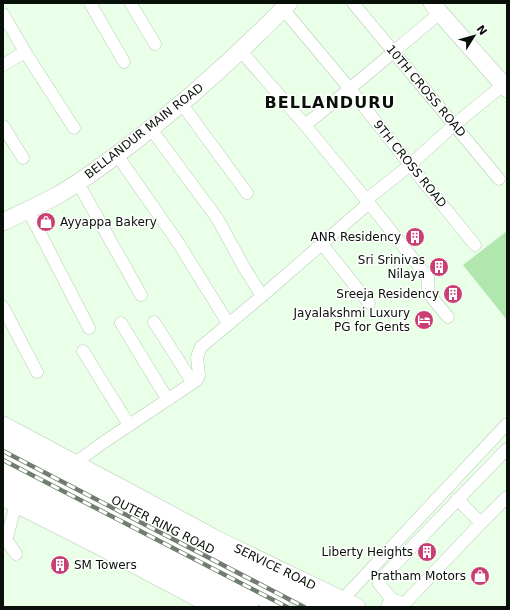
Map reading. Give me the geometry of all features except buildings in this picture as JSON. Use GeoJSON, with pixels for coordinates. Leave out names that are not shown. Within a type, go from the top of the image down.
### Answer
{"type":"FeatureCollection","features":[{"type":"Feature","properties":{"kind":"highway","name":"OUTER RING ROAD"},"geometry":{"type":"LineString","coordinates":[[3,443],[199,544],[340,605]]}},
{"type":"Feature","properties":{"kind":"highway"},"geometry":{"type":"LineString","coordinates":[[3,483],[247,607]]}},
{"type":"Feature","properties":{"kind":"street"},"geometry":{"type":"LineString","coordinates":[[90,3],[124,62]]}},
{"type":"Feature","properties":{"kind":"street"},"geometry":{"type":"LineString","coordinates":[[132,3],[131,4],[155,44]]}},
{"type":"Feature","properties":{"kind":"street","name":"10TH CROSS ROAD"},"geometry":{"type":"LineString","coordinates":[[353,3],[499,179]]}},
{"type":"Feature","properties":{"kind":"street","name":"BELLANDUR MAIN ROAD"},"geometry":{"type":"LineString","coordinates":[[3,222],[57,196],[117,155],[151,129],[202,86],[286,6]]}},
{"type":"Feature","properties":{"kind":"street","name":"9TH CROSS ROAD"},"geometry":{"type":"LineString","coordinates":[[286,6],[410,165],[475,245]]}},
{"type":"Feature","properties":{"kind":"street"},"geometry":{"type":"LineString","coordinates":[[75,463],[197,380],[199,375],[197,357],[201,347],[262,296],[454,125],[505,87],[436,8],[393,51],[350,89],[305,125]]}},
{"type":"Feature","properties":{"kind":"street"},"geometry":{"type":"LineString","coordinates":[[3,14],[25,52],[74,128]]}},
{"type":"Feature","properties":{"kind":"street"},"geometry":{"type":"LineString","coordinates":[[240,50],[368,201],[428,278],[428,293],[448,318]]}},
{"type":"Feature","properties":{"kind":"street"},"geometry":{"type":"LineString","coordinates":[[3,65],[25,52]]}},
{"type":"Feature","properties":{"kind":"street"},"geometry":{"type":"LineString","coordinates":[[181,103],[247,193]]}},
{"type":"Feature","properties":{"kind":"street"},"geometry":{"type":"LineString","coordinates":[[3,127],[23,158]]}},
{"type":"Feature","properties":{"kind":"street"},"geometry":{"type":"LineString","coordinates":[[151,129],[217,218],[245,269],[262,296]]}},
{"type":"Feature","properties":{"kind":"street"},"geometry":{"type":"LineString","coordinates":[[117,155],[177,241],[228,323]]}},
{"type":"Feature","properties":{"kind":"street"},"geometry":{"type":"LineString","coordinates":[[78,183],[141,295]]}},
{"type":"Feature","properties":{"kind":"street"},"geometry":{"type":"LineString","coordinates":[[28,210],[89,328]]}},
{"type":"Feature","properties":{"kind":"street"},"geometry":{"type":"LineString","coordinates":[[321,243],[369,303]]}},
{"type":"Feature","properties":{"kind":"street"},"geometry":{"type":"LineString","coordinates":[[3,307],[37,372]]}},
{"type":"Feature","properties":{"kind":"street"},"geometry":{"type":"LineString","coordinates":[[154,322],[193,383]]}},
{"type":"Feature","properties":{"kind":"street"},"geometry":{"type":"LineString","coordinates":[[121,323],[168,400]]}},
{"type":"Feature","properties":{"kind":"street"},"geometry":{"type":"LineString","coordinates":[[83,351],[129,425]]}},
{"type":"Feature","properties":{"kind":"street"},"geometry":{"type":"LineString","coordinates":[[340,605],[507,424]]}},
{"type":"Feature","properties":{"kind":"street","name":"SERVICE ROAD"},"geometry":{"type":"LineString","coordinates":[[3,425],[340,605]]}},
{"type":"Feature","properties":{"kind":"street"},"geometry":{"type":"LineString","coordinates":[[507,449],[380,580],[379,584],[389,603],[406,602],[481,522],[507,497]]}},
{"type":"Feature","properties":{"kind":"street"},"geometry":{"type":"LineString","coordinates":[[3,463],[281,607]]}},
{"type":"Feature","properties":{"kind":"street"},"geometry":{"type":"LineString","coordinates":[[457,499],[481,522]]}},
{"type":"Feature","properties":{"kind":"street"},"geometry":{"type":"LineString","coordinates":[[16,554],[7,537],[10,500],[97,544],[215,607]]}},
{"type":"Feature","properties":{"kind":"green space"},"geometry":{"type":"Polygon","coordinates":[[[507,231],[507,320],[463,265],[507,231]]]}},
{"type":"Feature","properties":{"kind":"railway"},"geometry":{"type":"LineString","coordinates":[[3,451],[304,607]]}},
{"type":"Feature","properties":{"kind":"railway"},"geometry":{"type":"LineString","coordinates":[[3,460],[287,607]]}},
{"type":"Feature","properties":{"kind":"place","name":"Ayyappa Bakery"},"geometry":{"type":"Point","coordinates":[46,222]}},
{"type":"Feature","properties":{"kind":"place","name":"ANR Residency"},"geometry":{"type":"Point","coordinates":[415,237]}},
{"type":"Feature","properties":{"kind":"place","name":"Sri Srinivas Nilaya"},"geometry":{"type":"Point","coordinates":[439,267]}},
{"type":"Feature","properties":{"kind":"place","name":"Sreeja Residency"},"geometry":{"type":"Point","coordinates":[453,294]}},
{"type":"Feature","properties":{"kind":"place","name":"Jayalakshmi Luxury PG for Gents"},"geometry":{"type":"Point","coordinates":[424,320]}},
{"type":"Feature","properties":{"kind":"place","name":"Liberty Heights"},"geometry":{"type":"Point","coordinates":[427,552]}},
{"type":"Feature","properties":{"kind":"place","name":"SM Towers"},"geometry":{"type":"Point","coordinates":[60,565]}},
{"type":"Feature","properties":{"kind":"place","name":"Pratham Motors"},"geometry":{"type":"Point","coordinates":[480,576]}},
{"type":"Feature","properties":{"kind":"district","name":"BELLANDURU"},"geometry":{"type":"Point","coordinates":[330,102]}}]}
